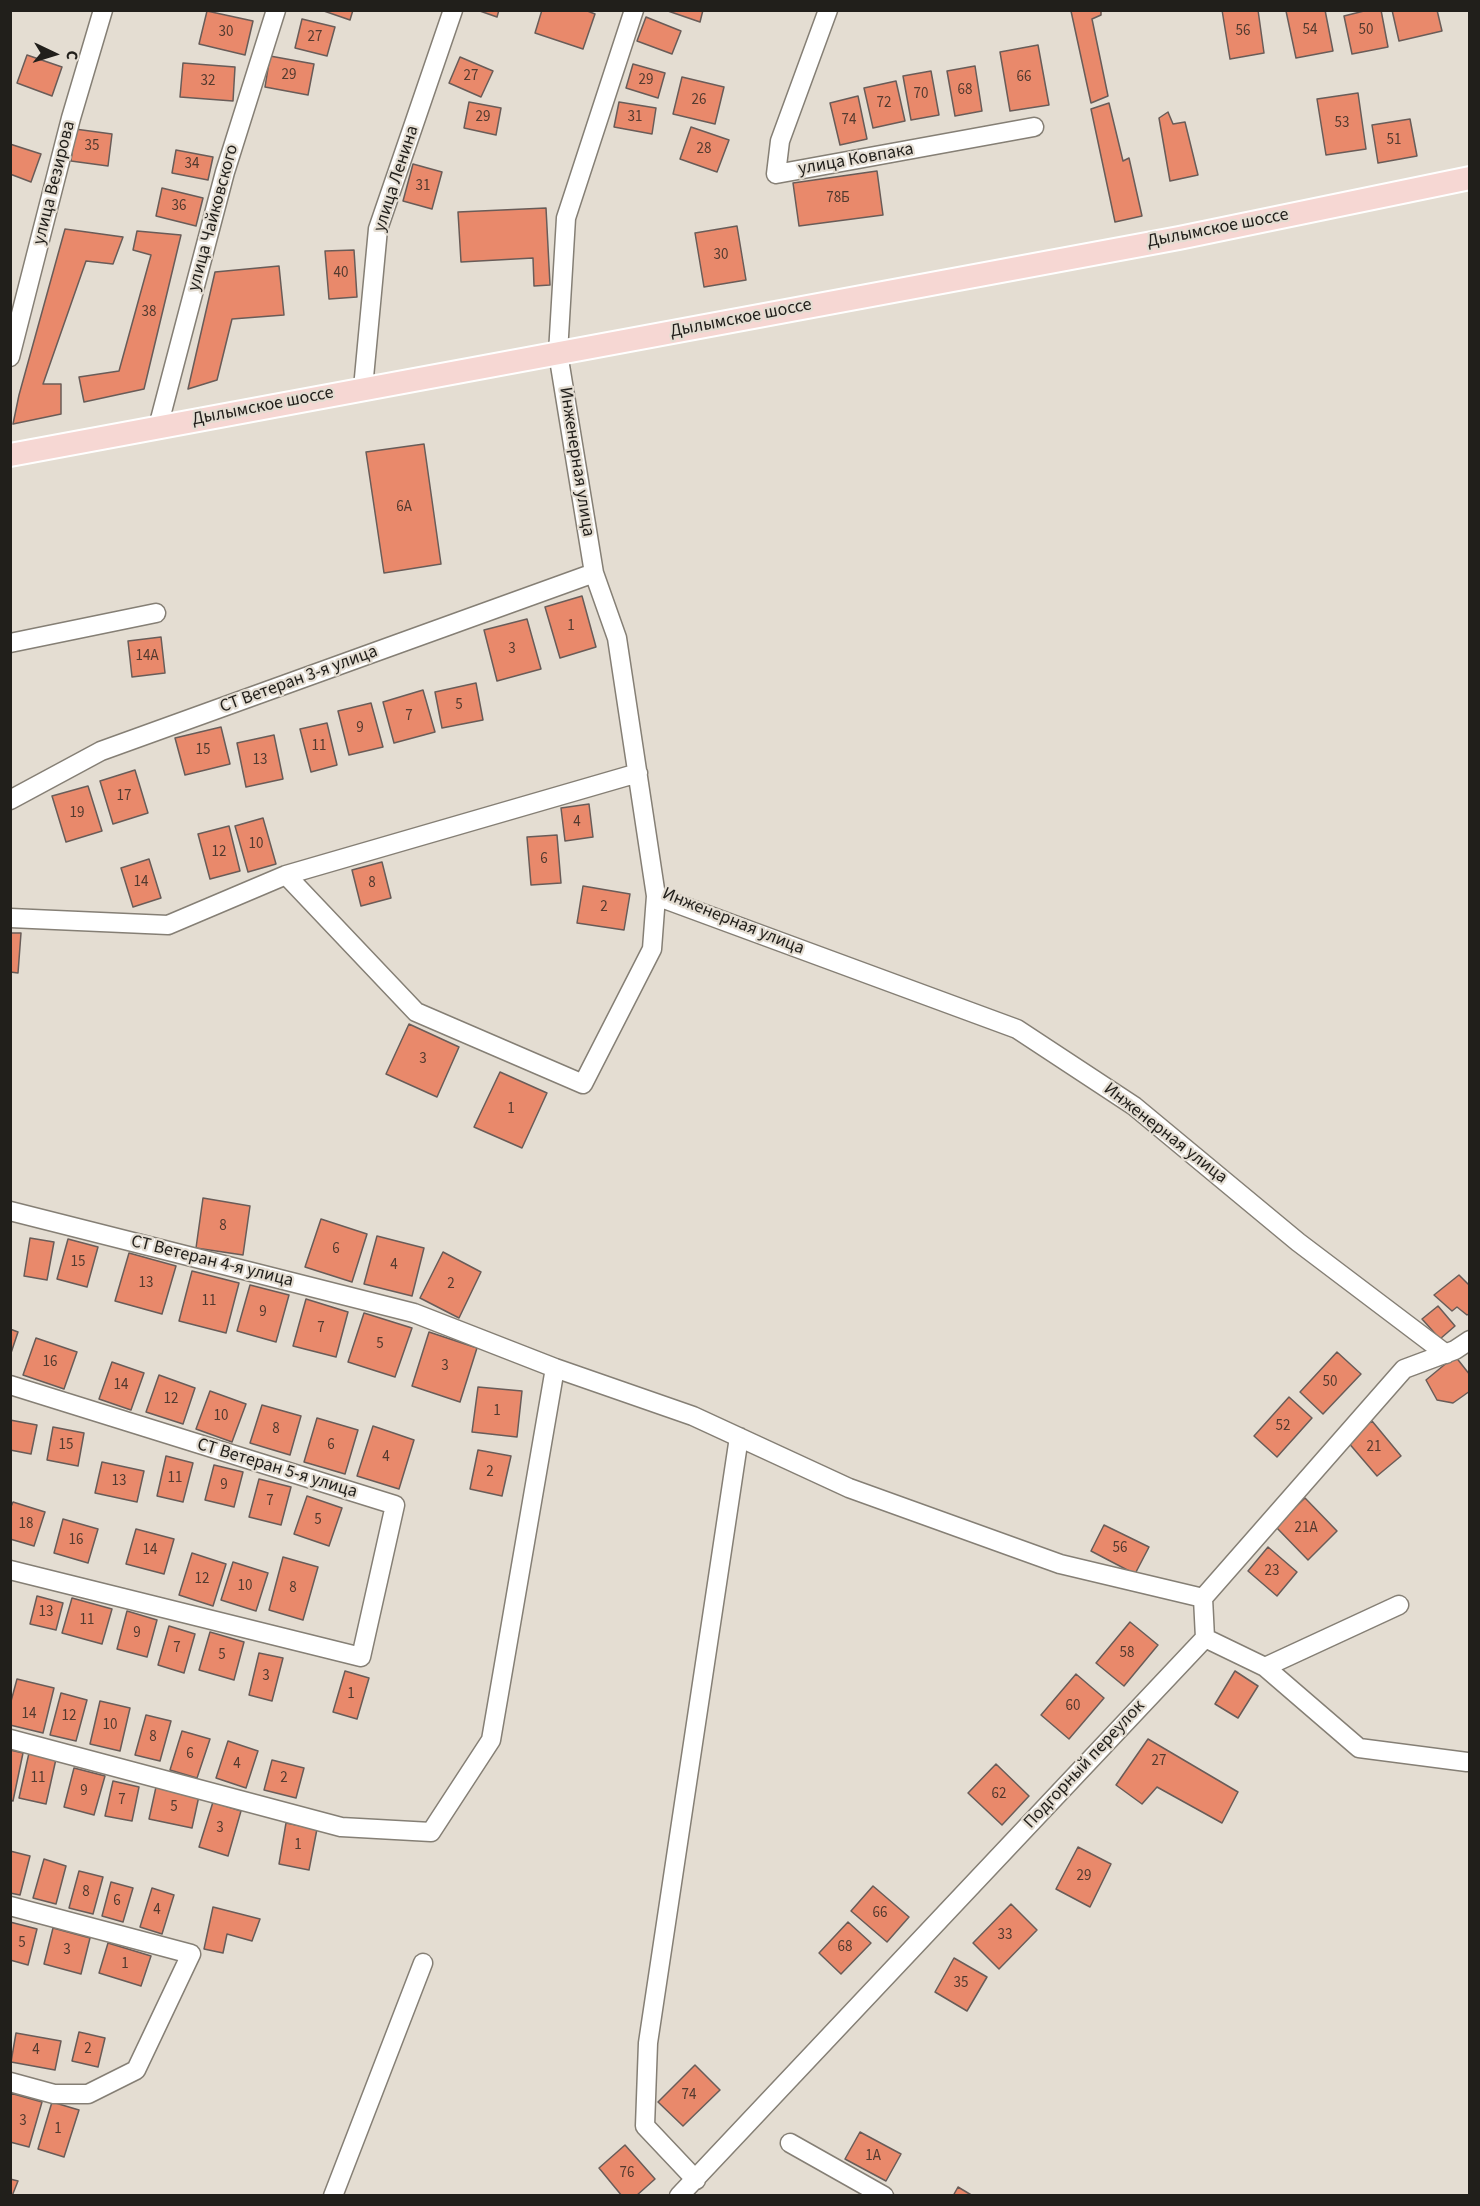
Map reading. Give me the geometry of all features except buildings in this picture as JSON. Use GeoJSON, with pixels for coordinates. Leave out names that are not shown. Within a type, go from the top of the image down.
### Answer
{"type":"FeatureCollection","features":[{"type":"Feature","properties":{"kind":"main road","name":"Дылымское шоссе"},"geometry":{"type":"LineString","coordinates":[[10,455],[1179,238],[1470,178]]}},
{"type":"Feature","properties":{"kind":"street","name":"улица Везирова"},"geometry":{"type":"LineString","coordinates":[[10,357],[71,118],[103,10]]}},
{"type":"Feature","properties":{"kind":"street","name":"улица Чайковского"},"geometry":{"type":"LineString","coordinates":[[158,427],[225,172],[276,10]]}},
{"type":"Feature","properties":{"kind":"street","name":"улица Ленина"},"geometry":{"type":"LineString","coordinates":[[363,388],[378,229],[453,10]]}},
{"type":"Feature","properties":{"kind":"street","name":"Инженерная улица"},"geometry":{"type":"LineString","coordinates":[[634,10],[566,218],[558,353],[594,573],[617,638],[656,896],[1017,1029],[1134,1106],[1298,1242],[1446,1354]]}},
{"type":"Feature","properties":{"kind":"street","name":"улица Ковпака"},"geometry":{"type":"LineString","coordinates":[[828,10],[780,141],[776,174],[1034,127]]}},
{"type":"Feature","properties":{"kind":"street","name":"СТ Ветеран 3-я улица"},"geometry":{"type":"LineString","coordinates":[[10,800],[101,752],[594,573]]}},
{"type":"Feature","properties":{"kind":"street"},"geometry":{"type":"LineString","coordinates":[[10,643],[156,613]]}},
{"type":"Feature","properties":{"kind":"street"},"geometry":{"type":"LineString","coordinates":[[10,918],[168,925],[286,875],[638,773]]}},
{"type":"Feature","properties":{"kind":"street"},"geometry":{"type":"LineString","coordinates":[[286,875],[416,1012],[583,1084],[652,949],[656,896]]}},
{"type":"Feature","properties":{"kind":"street","name":"СТ Ветеран 4-я улица"},"geometry":{"type":"LineString","coordinates":[[10,1211],[414,1313],[555,1368],[693,1416],[849,1488],[1060,1564],[1203,1598]]}},
{"type":"Feature","properties":{"kind":"street"},"geometry":{"type":"LineString","coordinates":[[1467,1762],[1359,1748],[1265,1667],[1205,1638],[1203,1598],[1404,1369],[1446,1354],[1470,1340]]}},
{"type":"Feature","properties":{"kind":"street"},"geometry":{"type":"LineString","coordinates":[[10,1739],[341,1827],[431,1832],[490,1740],[555,1368]]}},
{"type":"Feature","properties":{"kind":"street","name":"СТ Ветеран 5-я улица"},"geometry":{"type":"LineString","coordinates":[[10,1385],[395,1505],[361,1657],[10,1570]]}},
{"type":"Feature","properties":{"kind":"street"},"geometry":{"type":"LineString","coordinates":[[696,2180],[645,2126],[648,2043],[740,1437]]}},
{"type":"Feature","properties":{"kind":"street"},"geometry":{"type":"LineString","coordinates":[[1265,1667],[1399,1605]]}},
{"type":"Feature","properties":{"kind":"street","name":"Подгорный переулок"},"geometry":{"type":"LineString","coordinates":[[679,2196],[1205,1638]]}},
{"type":"Feature","properties":{"kind":"street"},"geometry":{"type":"LineString","coordinates":[[10,1906],[191,1954],[136,2070],[88,2094],[54,2094],[10,2082]]}},
{"type":"Feature","properties":{"kind":"street"},"geometry":{"type":"LineString","coordinates":[[333,2196],[423,1963]]}},
{"type":"Feature","properties":{"kind":"street"},"geometry":{"type":"LineString","coordinates":[[790,2143],[884,2196]]}}]}
